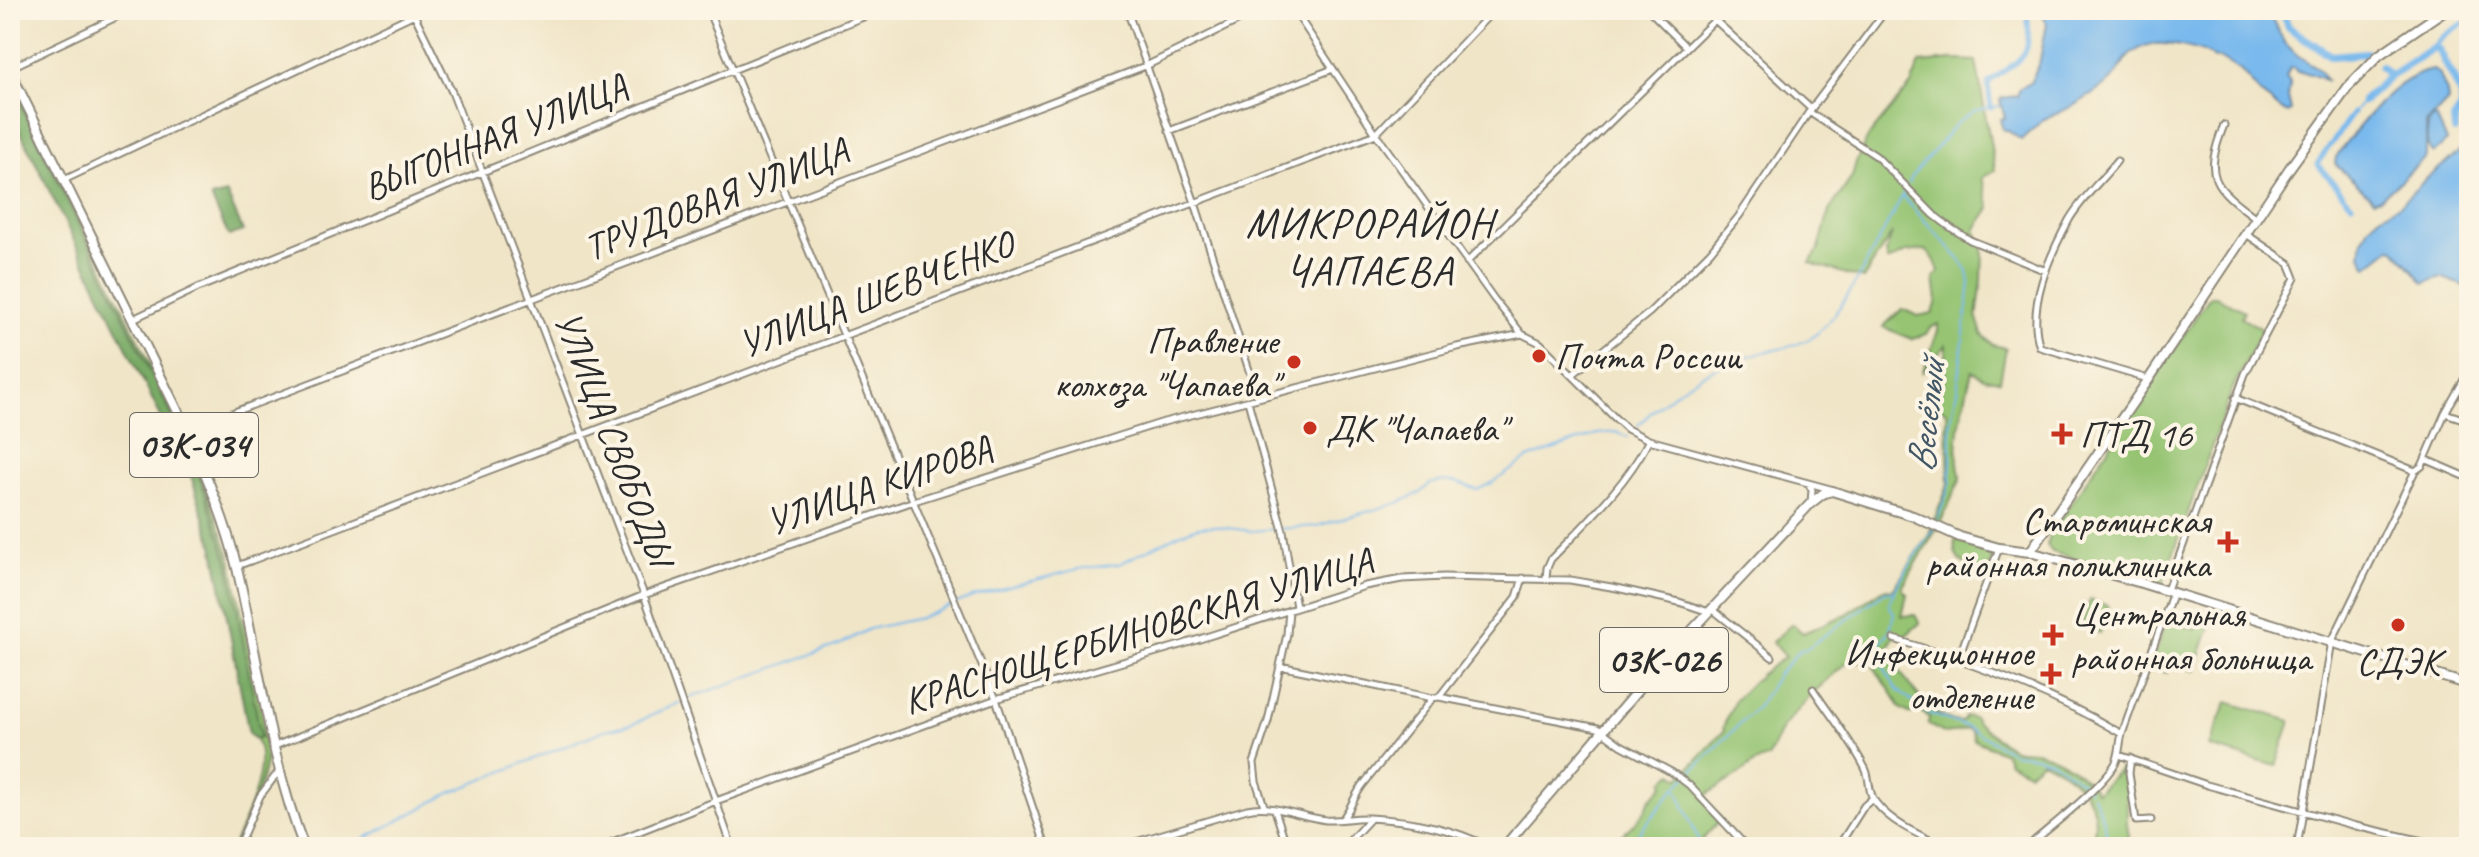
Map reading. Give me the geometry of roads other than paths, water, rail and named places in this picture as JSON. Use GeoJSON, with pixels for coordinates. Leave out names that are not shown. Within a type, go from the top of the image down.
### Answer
{"type":"FeatureCollection","features":[{"type":"Feature","properties":{"kind":"main road"},"geometry":{"type":"LineString","coordinates":[[2030,552],[2348,87],[2379,55],[2445,10]]}},
{"type":"Feature","properties":{"kind":"main road","name":"03К-034"},"geometry":{"type":"LineString","coordinates":[[10,69],[187,430],[213,494],[237,566],[279,771],[304,847]]}},
{"type":"Feature","properties":{"kind":"main road"},"geometry":{"type":"LineString","coordinates":[[1838,491],[1999,548],[2030,552],[2170,591],[2469,685]]}},
{"type":"Feature","properties":{"kind":"main road","name":"03К-026"},"geometry":{"type":"LineString","coordinates":[[1504,847],[1710,610],[1811,503],[1824,493],[1838,491]]}},
{"type":"Feature","properties":{"kind":"street"},"geometry":{"type":"LineString","coordinates":[[10,69],[131,10]]}},
{"type":"Feature","properties":{"kind":"street"},"geometry":{"type":"LineString","coordinates":[[64,180],[413,12],[423,10]]}},
{"type":"Feature","properties":{"kind":"street"},"geometry":{"type":"LineString","coordinates":[[708,10],[996,699],[1046,847]]}},
{"type":"Feature","properties":{"kind":"street","name":"ВЫГОННАЯ УЛИЦА"},"geometry":{"type":"LineString","coordinates":[[132,319],[198,288],[880,10]]}},
{"type":"Feature","properties":{"kind":"street"},"geometry":{"type":"LineString","coordinates":[[1127,10],[1195,203],[1258,398]]}},
{"type":"Feature","properties":{"kind":"street","name":"ТРУДОВАЯ УЛИЦА"},"geometry":{"type":"LineString","coordinates":[[187,430],[1148,65],[1260,10]]}},
{"type":"Feature","properties":{"kind":"street"},"geometry":{"type":"LineString","coordinates":[[1294,10],[1376,134],[1522,334],[1540,343],[1627,429],[1649,440],[1838,491]]}},
{"type":"Feature","properties":{"kind":"street","name":"УЛИЦА ШЕВЧЕНКО"},"geometry":{"type":"LineString","coordinates":[[237,566],[1376,134],[1494,10]]}},
{"type":"Feature","properties":{"kind":"street"},"geometry":{"type":"LineString","coordinates":[[1649,10],[1686,47]]}},
{"type":"Feature","properties":{"kind":"street"},"geometry":{"type":"LineString","coordinates":[[1467,262],[1725,10]]}},
{"type":"Feature","properties":{"kind":"street"},"geometry":{"type":"LineString","coordinates":[[1572,375],[1650,312],[1710,252],[1739,216],[1810,110],[1886,10]]}},
{"type":"Feature","properties":{"kind":"street","name":"УЛИЦА СВОБОДЫ"},"geometry":{"type":"LineString","coordinates":[[413,12],[452,92],[583,434],[644,595],[732,847]]}},
{"type":"Feature","properties":{"kind":"street"},"geometry":{"type":"LineString","coordinates":[[1715,20],[1810,110],[1876,156],[1934,215],[1970,240],[2046,271]]}},
{"type":"Feature","properties":{"kind":"street"},"geometry":{"type":"LineString","coordinates":[[1169,131],[1333,69]]}},
{"type":"Feature","properties":{"kind":"street"},"geometry":{"type":"LineString","coordinates":[[2224,125],[2213,153],[2216,181],[2236,203],[2256,218]]}},
{"type":"Feature","properties":{"kind":"street"},"geometry":{"type":"LineString","coordinates":[[2117,161],[2070,219],[2037,298],[2036,331],[2040,347],[2149,379]]}},
{"type":"Feature","properties":{"kind":"street"},"geometry":{"type":"LineString","coordinates":[[2027,847],[2114,766],[2235,398],[2294,282],[2294,272],[2285,260],[2246,233]]}},
{"type":"Feature","properties":{"kind":"street","name":"УЛИЦА КИРОВА"},"geometry":{"type":"LineString","coordinates":[[274,747],[644,595],[914,501],[1164,422],[1457,347],[1522,334]]}},
{"type":"Feature","properties":{"kind":"street"},"geometry":{"type":"LineString","coordinates":[[2297,847],[2332,641],[2415,471],[2422,466],[2445,413],[2469,371]]}},
{"type":"Feature","properties":{"kind":"street"},"geometry":{"type":"LineString","coordinates":[[2235,398],[2415,471]]}},
{"type":"Feature","properties":{"kind":"street"},"geometry":{"type":"LineString","coordinates":[[1248,401],[1283,531],[1292,609],[1268,721],[1254,763],[1264,806]]}},
{"type":"Feature","properties":{"kind":"street"},"geometry":{"type":"LineString","coordinates":[[2445,413],[2469,421]]}},
{"type":"Feature","properties":{"kind":"street"},"geometry":{"type":"LineString","coordinates":[[1546,579],[1551,559],[1600,508],[1649,440]]}},
{"type":"Feature","properties":{"kind":"street"},"geometry":{"type":"LineString","coordinates":[[2425,459],[2469,478]]}},
{"type":"Feature","properties":{"kind":"street"},"geometry":{"type":"LineString","coordinates":[[1808,483],[1812,490],[1811,503]]}},
{"type":"Feature","properties":{"kind":"street"},"geometry":{"type":"LineString","coordinates":[[1960,659],[1999,548]]}},
{"type":"Feature","properties":{"kind":"street"},"geometry":{"type":"LineString","coordinates":[[1342,819],[1362,786],[1517,597],[1523,578]]}},
{"type":"Feature","properties":{"kind":"street","name":"КРАСНОЩЕРБИНОВСКАЯ УЛИЦА"},"geometry":{"type":"LineString","coordinates":[[600,847],[716,801],[996,699],[1184,644],[1365,586],[1402,579],[1546,579],[1617,588],[1710,610]]}},
{"type":"Feature","properties":{"kind":"street"},"geometry":{"type":"LineString","coordinates":[[1710,610],[1772,657]]}},
{"type":"Feature","properties":{"kind":"street"},"geometry":{"type":"LineString","coordinates":[[1894,639],[1960,659],[2083,711],[2122,734]]}},
{"type":"Feature","properties":{"kind":"street"},"geometry":{"type":"LineString","coordinates":[[1280,666],[1588,725],[1680,778],[1747,847]]}},
{"type":"Feature","properties":{"kind":"street"},"geometry":{"type":"LineString","coordinates":[[1446,687],[1451,700]]}},
{"type":"Feature","properties":{"kind":"street"},"geometry":{"type":"LineString","coordinates":[[1813,689],[1855,749],[1868,774],[1872,799],[1887,814],[1945,847]]}},
{"type":"Feature","properties":{"kind":"street"},"geometry":{"type":"LineString","coordinates":[[2119,755],[2185,779],[2356,826],[2450,847]]}},
{"type":"Feature","properties":{"kind":"street"},"geometry":{"type":"LineString","coordinates":[[2131,758],[2129,773],[2136,821],[2151,820]]}},
{"type":"Feature","properties":{"kind":"street"},"geometry":{"type":"LineString","coordinates":[[238,847],[260,796],[279,771]]}},
{"type":"Feature","properties":{"kind":"street"},"geometry":{"type":"LineString","coordinates":[[1838,847],[1864,806],[1872,799]]}},
{"type":"Feature","properties":{"kind":"street"},"geometry":{"type":"LineString","coordinates":[[1119,847],[1264,806],[1322,819],[1371,818],[1447,829],[1489,847]]}},
{"type":"Feature","properties":{"kind":"street"},"geometry":{"type":"LineString","coordinates":[[1275,809],[1287,847]]}},
{"type":"Feature","properties":{"kind":"street"},"geometry":{"type":"LineString","coordinates":[[1344,847],[1371,818]]}},
{"type":"Feature","properties":{"kind":"water"},"geometry":{"type":"Polygon","coordinates":[[[2041,10],[2267,10],[2285,43],[2317,68],[2327,81],[2290,68],[2286,77],[2290,83],[2288,97],[2291,111],[2287,113],[2262,95],[2241,71],[2219,58],[2183,46],[2148,45],[2129,56],[2101,89],[2042,120],[2021,140],[2003,130],[2000,119],[2005,118],[2000,100],[2017,96],[2020,88],[2030,83],[2039,65],[2047,24],[2041,10]]]}},
{"type":"Feature","properties":{"kind":"water"},"geometry":{"type":"Polygon","coordinates":[[[2433,70],[2439,73],[2448,101],[2426,124],[2426,157],[2381,198],[2374,200],[2335,164],[2336,157],[2378,104],[2405,82],[2433,70]]]}},
{"type":"Feature","properties":{"kind":"water"},"geometry":{"type":"Polygon","coordinates":[[[2436,117],[2447,141],[2433,154],[2428,147],[2427,135],[2429,122],[2436,117]]]}},
{"type":"Feature","properties":{"kind":"water"},"geometry":{"type":"Polygon","coordinates":[[[2469,144],[2469,288],[2441,277],[2424,283],[2391,248],[2367,267],[2361,255],[2369,226],[2401,204],[2469,144]]]}},
{"type":"Feature","properties":{"kind":"waterway"},"geometry":{"type":"LineString","coordinates":[[1991,108],[1988,83],[2017,61],[2027,48],[2027,10]]}},
{"type":"Feature","properties":{"kind":"waterway"},"geometry":{"type":"LineString","coordinates":[[2282,10],[2288,27],[2331,56],[2366,53]]}},
{"type":"Feature","properties":{"kind":"waterway"},"geometry":{"type":"LineString","coordinates":[[2434,47],[2445,35],[2469,20]]}},
{"type":"Feature","properties":{"kind":"waterway"},"geometry":{"type":"LineString","coordinates":[[2381,67],[2390,76],[2434,47],[2439,50],[2462,96],[2462,108],[2454,120],[2455,130]]}},
{"type":"Feature","properties":{"kind":"waterway"},"geometry":{"type":"LineString","coordinates":[[2363,101],[2390,76]]}},
{"type":"Feature","properties":{"kind":"waterway"},"geometry":{"type":"LineString","coordinates":[[2353,113],[2363,101]]}},
{"type":"Feature","properties":{"kind":"waterway","name":"Весёлый"},"geometry":{"type":"LineString","coordinates":[[1908,184],[1957,123],[1974,111],[2000,106]]}},
{"type":"Feature","properties":{"kind":"waterway"},"geometry":{"type":"LineString","coordinates":[[2352,204],[2317,164],[2353,113]]}},
{"type":"Feature","properties":{"kind":"waterway","name":"Весёлый"},"geometry":{"type":"LineString","coordinates":[[1905,190],[1902,196],[1959,258],[1968,272],[1970,283],[1951,420],[1951,482],[1937,521]]}},
{"type":"Feature","properties":{"kind":"waterway"},"geometry":{"type":"LineString","coordinates":[[1638,425],[1674,393],[1715,368],[1745,357],[1786,348],[1809,339],[1821,329],[1847,295],[1902,197]]}},
{"type":"Feature","properties":{"kind":"waterway"},"geometry":{"type":"LineString","coordinates":[[349,847],[450,793],[605,730],[633,724],[692,697],[841,644],[869,629],[920,618],[972,597],[1008,587],[1078,569],[1119,564],[1198,527],[1251,531],[1317,526],[1398,503],[1420,493],[1430,484],[1443,481],[1477,490],[1527,459],[1597,434],[1616,432],[1628,437]]}},
{"type":"Feature","properties":{"kind":"waterway","name":"Весёлый"},"geometry":{"type":"LineString","coordinates":[[1934,527],[1891,599],[1889,605],[1894,613],[1890,630],[1875,652],[1897,690],[1930,714],[1967,727],[2013,753],[2052,761],[2084,783],[2089,790]]}},
{"type":"Feature","properties":{"kind":"waterway"},"geometry":{"type":"LineString","coordinates":[[1627,847],[1676,787],[1759,705],[1778,674],[1800,650],[1806,649],[1885,592],[1892,592]]}},
{"type":"Feature","properties":{"kind":"waterway"},"geometry":{"type":"LineString","coordinates":[[1677,789],[1701,847]]}},
{"type":"Feature","properties":{"kind":"waterway","name":"Весёлый"},"geometry":{"type":"LineString","coordinates":[[2093,795],[2105,825],[2108,847]]}},
{"type":"Feature","properties":{"kind":"place","name":"Почта России"},"geometry":{"type":"Point","coordinates":[1539,356]}},
{"type":"Feature","properties":{"kind":"place","name":"Правление колхоза \"Чапаева\""},"geometry":{"type":"Point","coordinates":[1294,362]}},
{"type":"Feature","properties":{"kind":"place","name":"ДК \"Чапаева\""},"geometry":{"type":"Point","coordinates":[1310,428]}},
{"type":"Feature","properties":{"kind":"place","name":"ПТД 16"},"geometry":{"type":"Point","coordinates":[2062,434]}},
{"type":"Feature","properties":{"kind":"place","name":"Староминская районная поликлиника"},"geometry":{"type":"Point","coordinates":[2228,542]}},
{"type":"Feature","properties":{"kind":"place","name":"СДЭК"},"geometry":{"type":"Point","coordinates":[2398,625]}},
{"type":"Feature","properties":{"kind":"place","name":"Центральная районная больница"},"geometry":{"type":"Point","coordinates":[2053,635]}},
{"type":"Feature","properties":{"kind":"place","name":"Инфекционное отделение"},"geometry":{"type":"Point","coordinates":[2051,674]}},
{"type":"Feature","properties":{"kind":"district","name":"МИКРОРАЙОН ЧАПАЕВА"},"geometry":{"type":"Point","coordinates":[1370,247]}}]}
